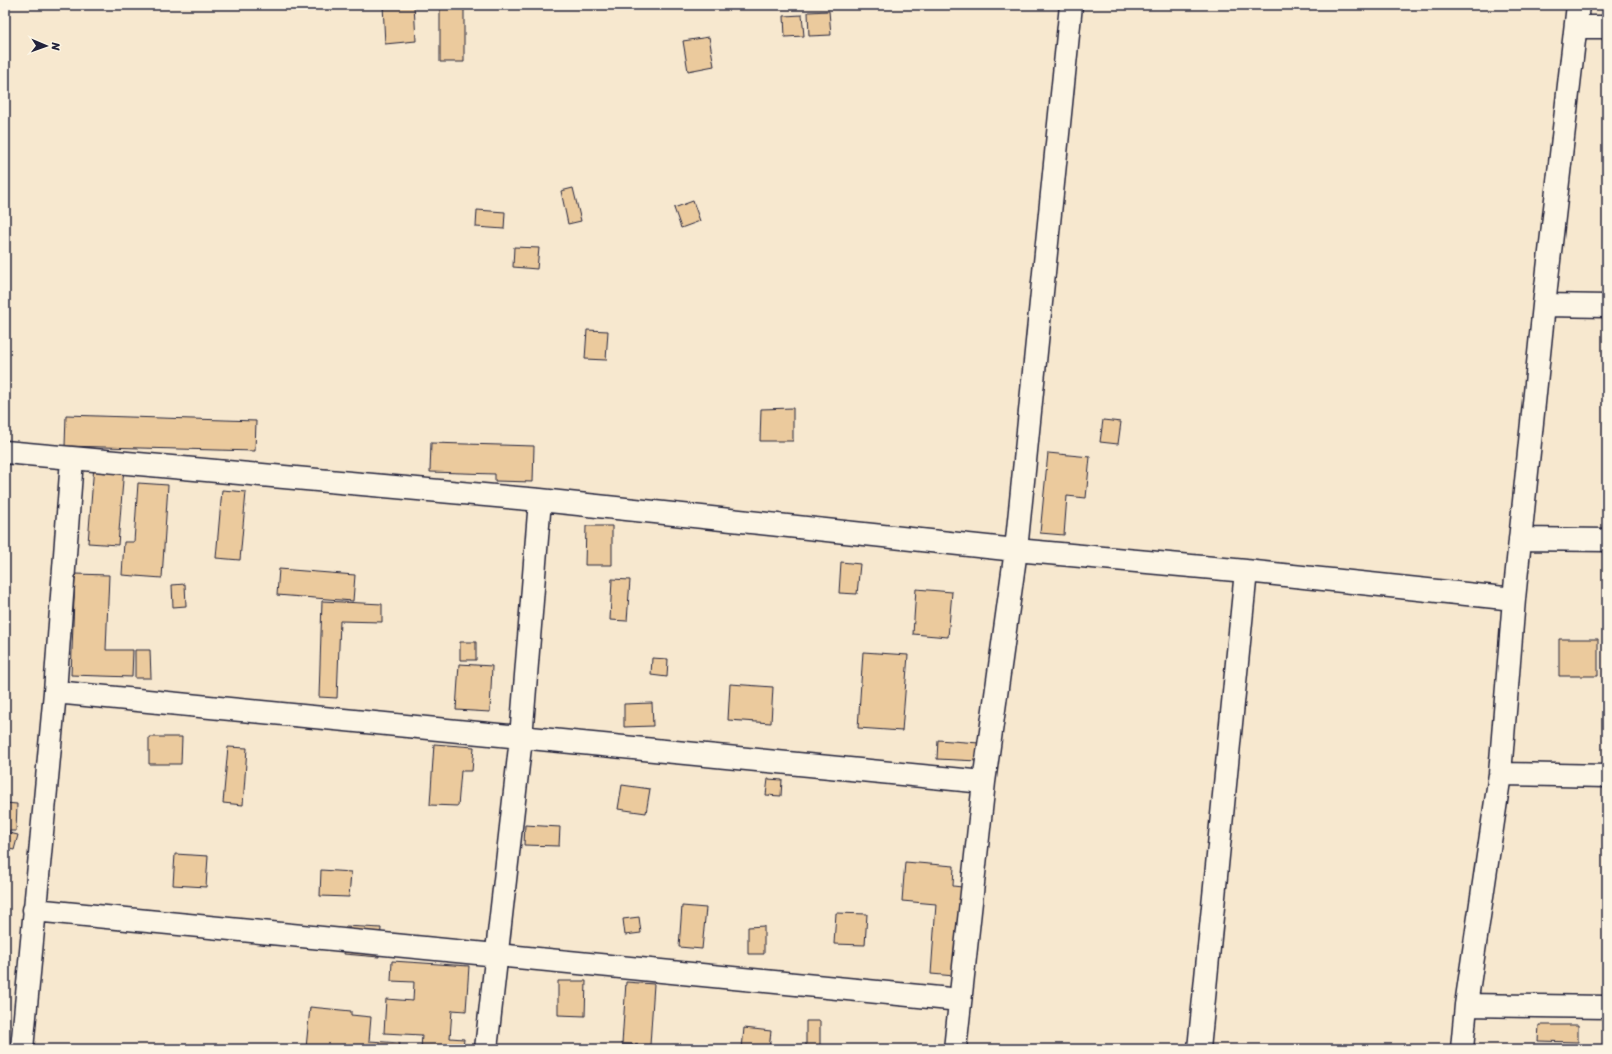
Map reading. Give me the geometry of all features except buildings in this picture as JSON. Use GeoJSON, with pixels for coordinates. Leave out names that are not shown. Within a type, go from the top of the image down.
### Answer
{"type":"FeatureCollection","features":[{"type":"Feature","properties":{"kind":"street"},"geometry":{"type":"LineString","coordinates":[[955,1049],[984,782],[1016,550],[1071,5]]}},
{"type":"Feature","properties":{"kind":"street"},"geometry":{"type":"LineString","coordinates":[[1462,1049],[1466,1005],[1500,774],[1520,539],[1544,305],[1578,5]]}},
{"type":"Feature","properties":{"kind":"street"},"geometry":{"type":"LineString","coordinates":[[1576,27],[1607,27]]}},
{"type":"Feature","properties":{"kind":"street"},"geometry":{"type":"LineString","coordinates":[[1544,305],[1607,306]]}},
{"type":"Feature","properties":{"kind":"street"},"geometry":{"type":"LineString","coordinates":[[5,452],[540,500],[1016,550],[1246,571],[1514,599]]}},
{"type":"Feature","properties":{"kind":"street"},"geometry":{"type":"LineString","coordinates":[[22,1049],[55,692],[72,459]]}},
{"type":"Feature","properties":{"kind":"street"},"geometry":{"type":"LineString","coordinates":[[486,1049],[521,738],[540,500]]}},
{"type":"Feature","properties":{"kind":"street"},"geometry":{"type":"LineString","coordinates":[[1520,539],[1607,540]]}},
{"type":"Feature","properties":{"kind":"street"},"geometry":{"type":"LineString","coordinates":[[1199,1049],[1246,571]]}},
{"type":"Feature","properties":{"kind":"street"},"geometry":{"type":"LineString","coordinates":[[55,692],[984,782]]}},
{"type":"Feature","properties":{"kind":"street"},"geometry":{"type":"LineString","coordinates":[[1500,774],[1607,776]]}},
{"type":"Feature","properties":{"kind":"street"},"geometry":{"type":"LineString","coordinates":[[34,910],[960,1000]]}},
{"type":"Feature","properties":{"kind":"street"},"geometry":{"type":"LineString","coordinates":[[1466,1005],[1607,1008]]}}]}
